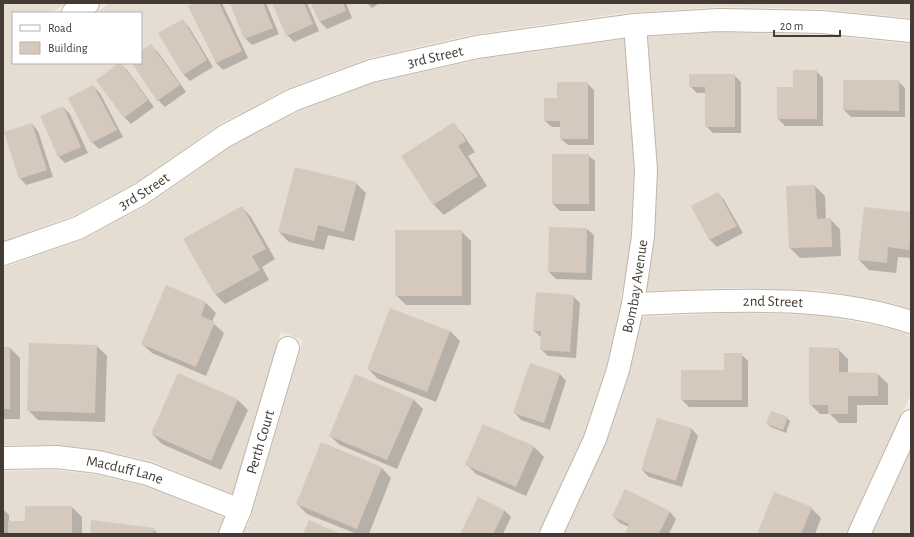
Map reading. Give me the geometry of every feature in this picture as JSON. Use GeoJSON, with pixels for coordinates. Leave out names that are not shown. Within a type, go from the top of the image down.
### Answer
{"type":"FeatureCollection","features":[{"type":"Feature","properties":{"kind":"street"},"geometry":{"type":"LineString","coordinates":[[74,12],[88,3]]}},
{"type":"Feature","properties":{"kind":"street","name":"3rd Street"},"geometry":{"type":"LineString","coordinates":[[3,254],[78,228],[141,194],[225,136],[293,100],[371,71],[477,47],[635,25],[720,20],[790,21],[822,22],[911,31]]}},
{"type":"Feature","properties":{"kind":"street","name":"Bombay Avenue"},"geometry":{"type":"LineString","coordinates":[[551,534],[595,439],[618,370],[632,304],[643,236],[646,170],[635,25]]}},
{"type":"Feature","properties":{"kind":"street","name":"2nd Street"},"geometry":{"type":"LineString","coordinates":[[632,304],[732,300],[818,303],[891,316],[911,322]]}},
{"type":"Feature","properties":{"kind":"street","name":"Perth Court"},"geometry":{"type":"LineString","coordinates":[[230,534],[240,510],[288,348]]}},
{"type":"Feature","properties":{"kind":"street"},"geometry":{"type":"LineString","coordinates":[[859,534],[911,422]]}},
{"type":"Feature","properties":{"kind":"street","name":"Macduff Lane"},"geometry":{"type":"LineString","coordinates":[[3,458],[57,457],[98,462],[148,474],[240,510]]}},
{"type":"Feature","properties":{"kind":"shaded area"},"geometry":{"type":"Polygon","coordinates":[[[3,3],[66,3],[52,12],[12,12],[12,64],[142,64],[142,12],[96,12],[110,3],[911,3],[911,18],[822,9],[719,7],[623,13],[470,35],[369,58],[289,88],[220,124],[136,183],[73,216],[3,241],[3,3]]]}},
{"type":"Feature","properties":{"kind":"shaded area"},"geometry":{"type":"Polygon","coordinates":[[[720,32],[821,35],[911,44],[911,309],[895,304],[819,290],[732,288],[646,291],[654,237],[657,170],[647,37],[720,32]]]}},
{"type":"Feature","properties":{"kind":"shaded area"},"geometry":{"type":"Polygon","coordinates":[[[625,39],[634,170],[632,235],[623,292],[621,292],[621,303],[607,366],[585,433],[538,534],[243,534],[246,526],[248,526],[303,340],[281,332],[233,494],[151,461],[100,450],[59,445],[3,445],[3,268],[81,240],[146,206],[230,147],[297,112],[374,83],[486,58],[625,39]]]}},
{"type":"Feature","properties":{"kind":"shaded area"},"geometry":{"type":"Polygon","coordinates":[[[732,313],[817,315],[889,328],[911,336],[911,394],[847,534],[564,534],[605,445],[628,374],[642,317],[732,313]]]}},
{"type":"Feature","properties":{"kind":"shaded area"},"geometry":{"type":"Polygon","coordinates":[[[911,449],[911,534],[872,534],[911,449]]]}},
{"type":"Feature","properties":{"kind":"shaded area"},"geometry":{"type":"Polygon","coordinates":[[[57,470],[96,475],[145,486],[225,518],[218,534],[3,534],[3,471],[57,470]]]}},
{"type":"Feature","properties":{"kind":"building"},"geometry":{"type":"Polygon","coordinates":[[[194,3],[219,3],[242,51],[216,63],[188,6],[194,3]]]}},
{"type":"Feature","properties":{"kind":"building"},"geometry":{"type":"Polygon","coordinates":[[[230,3],[263,3],[273,28],[244,39],[230,3]]]}},
{"type":"Feature","properties":{"kind":"building"},"geometry":{"type":"Polygon","coordinates":[[[272,3],[304,3],[313,24],[286,36],[272,3]]]}},
{"type":"Feature","properties":{"kind":"building"},"geometry":{"type":"Polygon","coordinates":[[[311,3],[343,3],[346,11],[319,22],[311,3]]]}},
{"type":"Feature","properties":{"kind":"building"},"geometry":{"type":"Polygon","coordinates":[[[183,19],[207,60],[183,75],[158,33],[183,19]]]}},
{"type":"Feature","properties":{"kind":"building"},"geometry":{"type":"Polygon","coordinates":[[[151,44],[180,85],[157,101],[133,64],[142,64],[142,50],[151,44]]]}},
{"type":"Feature","properties":{"kind":"building"},"geometry":{"type":"Polygon","coordinates":[[[118,64],[122,64],[148,100],[124,118],[96,80],[118,64]]]}},
{"type":"Feature","properties":{"kind":"building"},"geometry":{"type":"Polygon","coordinates":[[[793,70],[817,70],[817,119],[777,119],[777,87],[793,87],[793,70]]]}},
{"type":"Feature","properties":{"kind":"building"},"geometry":{"type":"Polygon","coordinates":[[[689,74],[735,74],[735,127],[705,127],[705,87],[689,87],[689,74]]]}},
{"type":"Feature","properties":{"kind":"building"},"geometry":{"type":"Polygon","coordinates":[[[843,80],[899,80],[899,111],[843,110],[843,80]]]}},
{"type":"Feature","properties":{"kind":"building"},"geometry":{"type":"Polygon","coordinates":[[[557,82],[588,82],[588,139],[560,139],[560,121],[544,121],[544,98],[557,98],[557,82]]]}},
{"type":"Feature","properties":{"kind":"building"},"geometry":{"type":"Polygon","coordinates":[[[93,85],[117,130],[91,143],[68,98],[93,85]]]}},
{"type":"Feature","properties":{"kind":"building"},"geometry":{"type":"Polygon","coordinates":[[[63,106],[81,147],[58,157],[40,116],[63,106]]]}},
{"type":"Feature","properties":{"kind":"building"},"geometry":{"type":"Polygon","coordinates":[[[454,122],[466,141],[458,146],[478,176],[433,205],[401,156],[454,122]]]}},
{"type":"Feature","properties":{"kind":"building"},"geometry":{"type":"Polygon","coordinates":[[[32,123],[47,170],[19,179],[4,132],[32,123]]]}},
{"type":"Feature","properties":{"kind":"building"},"geometry":{"type":"Polygon","coordinates":[[[552,154],[589,154],[589,204],[552,204],[552,154]]]}},
{"type":"Feature","properties":{"kind":"building"},"geometry":{"type":"Polygon","coordinates":[[[295,167],[357,182],[344,232],[318,225],[314,241],[278,232],[295,167]]]}},
{"type":"Feature","properties":{"kind":"building"},"geometry":{"type":"Polygon","coordinates":[[[815,185],[817,219],[831,218],[832,247],[789,248],[786,186],[815,185]]]}},
{"type":"Feature","properties":{"kind":"building"},"geometry":{"type":"Polygon","coordinates":[[[718,192],[737,226],[709,240],[691,206],[718,192]]]}},
{"type":"Feature","properties":{"kind":"building"},"geometry":{"type":"Polygon","coordinates":[[[242,206],[266,249],[252,256],[260,270],[215,295],[183,239],[242,206]]]}},
{"type":"Feature","properties":{"kind":"building"},"geometry":{"type":"Polygon","coordinates":[[[864,207],[911,212],[909,250],[888,247],[887,263],[858,260],[864,207]]]}},
{"type":"Feature","properties":{"kind":"building"},"geometry":{"type":"Polygon","coordinates":[[[549,227],[587,228],[586,273],[548,272],[549,227]]]}},
{"type":"Feature","properties":{"kind":"building"},"geometry":{"type":"Polygon","coordinates":[[[395,230],[462,230],[462,296],[395,296],[395,230]]]}},
{"type":"Feature","properties":{"kind":"building"},"geometry":{"type":"Polygon","coordinates":[[[166,285],[206,302],[201,316],[215,322],[196,367],[141,344],[166,285]]]}},
{"type":"Feature","properties":{"kind":"building"},"geometry":{"type":"Polygon","coordinates":[[[536,292],[574,295],[570,352],[540,350],[541,331],[533,331],[536,292]]]}},
{"type":"Feature","properties":{"kind":"building"},"geometry":{"type":"Polygon","coordinates":[[[390,308],[450,331],[427,392],[367,369],[390,308]]]}},
{"type":"Feature","properties":{"kind":"building"},"geometry":{"type":"Polygon","coordinates":[[[29,343],[97,345],[95,413],[27,411],[29,343]]]}},
{"type":"Feature","properties":{"kind":"building"},"geometry":{"type":"Polygon","coordinates":[[[3,347],[10,347],[10,409],[3,409],[3,347]]]}},
{"type":"Feature","properties":{"kind":"building"},"geometry":{"type":"Polygon","coordinates":[[[809,347],[839,348],[839,372],[878,373],[878,396],[848,396],[848,414],[828,414],[828,405],[809,405],[809,347]]]}},
{"type":"Feature","properties":{"kind":"building"},"geometry":{"type":"Polygon","coordinates":[[[724,353],[742,353],[742,400],[681,400],[681,370],[724,370],[724,353]]]}},
{"type":"Feature","properties":{"kind":"building"},"geometry":{"type":"Polygon","coordinates":[[[530,363],[560,373],[544,423],[513,413],[530,363]]]}},
{"type":"Feature","properties":{"kind":"building"},"geometry":{"type":"Polygon","coordinates":[[[178,373],[238,399],[211,461],[151,434],[178,373]]]}},
{"type":"Feature","properties":{"kind":"building"},"geometry":{"type":"Polygon","coordinates":[[[355,374],[414,399],[387,460],[329,436],[355,374]]]}},
{"type":"Feature","properties":{"kind":"building"},"geometry":{"type":"Polygon","coordinates":[[[771,411],[788,417],[783,430],[766,424],[771,411]]]}},
{"type":"Feature","properties":{"kind":"building"},"geometry":{"type":"Polygon","coordinates":[[[657,418],[692,428],[676,481],[641,470],[657,418]]]}},
{"type":"Feature","properties":{"kind":"building"},"geometry":{"type":"Polygon","coordinates":[[[483,424],[534,446],[516,487],[465,465],[483,424]]]}},
{"type":"Feature","properties":{"kind":"building"},"geometry":{"type":"Polygon","coordinates":[[[321,442],[382,467],[357,529],[296,504],[321,442]]]}},
{"type":"Feature","properties":{"kind":"building"},"geometry":{"type":"Polygon","coordinates":[[[625,489],[670,511],[659,534],[625,534],[629,524],[612,516],[625,489]]]}},
{"type":"Feature","properties":{"kind":"building"},"geometry":{"type":"Polygon","coordinates":[[[774,492],[812,507],[801,534],[757,534],[774,492]]]}},
{"type":"Feature","properties":{"kind":"building"},"geometry":{"type":"Polygon","coordinates":[[[478,497],[505,510],[493,534],[460,534],[478,497]]]}},
{"type":"Feature","properties":{"kind":"building"},"geometry":{"type":"Polygon","coordinates":[[[25,506],[72,506],[72,534],[8,534],[8,521],[25,521],[25,506]]]}},
{"type":"Feature","properties":{"kind":"building"},"geometry":{"type":"Polygon","coordinates":[[[91,520],[154,528],[153,534],[90,534],[91,520]]]}},
{"type":"Feature","properties":{"kind":"building"},"geometry":{"type":"Polygon","coordinates":[[[309,520],[341,534],[303,534],[309,520]]]}}]}
